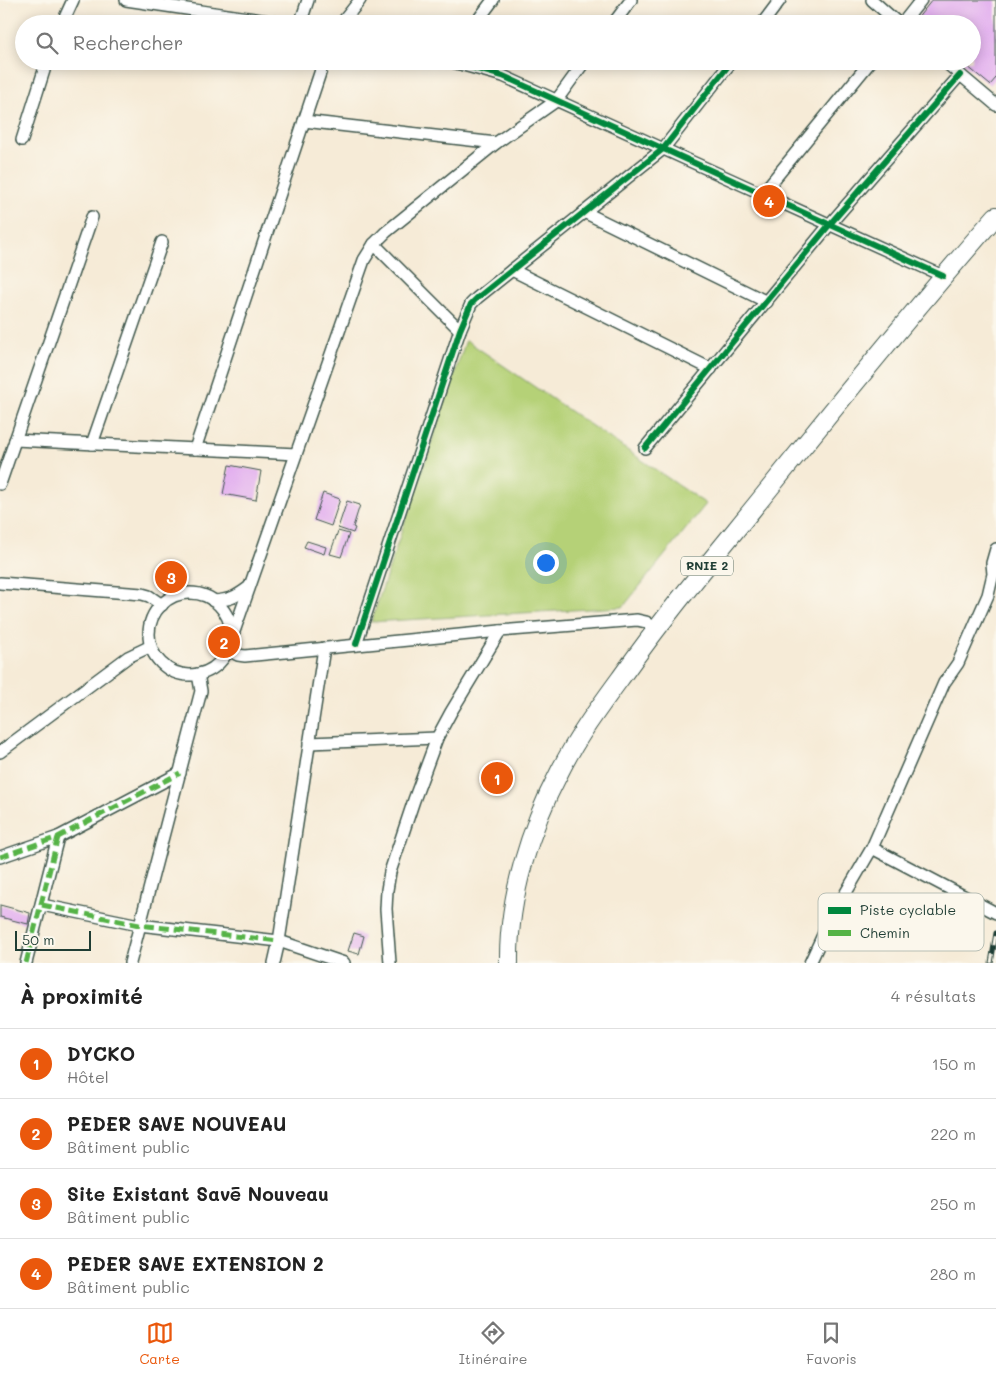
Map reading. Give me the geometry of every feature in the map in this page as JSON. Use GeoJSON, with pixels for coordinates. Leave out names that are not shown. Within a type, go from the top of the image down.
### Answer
{"type":"FeatureCollection","features":[{"type":"Feature","properties":{"kind":"main road","name":"RNIE 2"},"geometry":{"type":"LineString","coordinates":[[509,963],[511,922],[530,840],[548,795],[572,749],[594,715],[656,629],[874,358],[995,218]]}},
{"type":"Feature","properties":{"kind":"street"},"geometry":{"type":"LineString","coordinates":[[66,15],[73,0]]}},
{"type":"Feature","properties":{"kind":"street"},"geometry":{"type":"LineString","coordinates":[[126,0],[193,4],[245,15]]}},
{"type":"Feature","properties":{"kind":"street"},"geometry":{"type":"LineString","coordinates":[[303,15],[308,0]]}},
{"type":"Feature","properties":{"kind":"street"},"geometry":{"type":"LineString","coordinates":[[348,15],[360,0]]}},
{"type":"Feature","properties":{"kind":"street"},"geometry":{"type":"LineString","coordinates":[[482,15],[493,0]]}},
{"type":"Feature","properties":{"kind":"street"},"geometry":{"type":"LineString","coordinates":[[619,15],[630,0]]}},
{"type":"Feature","properties":{"kind":"street"},"geometry":{"type":"LineString","coordinates":[[769,15],[780,0]]}},
{"type":"Feature","properties":{"kind":"street"},"geometry":{"type":"LineString","coordinates":[[872,0],[890,15]]}},
{"type":"Feature","properties":{"kind":"street"},"geometry":{"type":"LineString","coordinates":[[908,15],[921,0]]}},
{"type":"Feature","properties":{"kind":"street"},"geometry":{"type":"LineString","coordinates":[[22,140],[44,70]]}},
{"type":"Feature","properties":{"kind":"street"},"geometry":{"type":"LineString","coordinates":[[195,449],[321,70]]}},
{"type":"Feature","properties":{"kind":"street"},"geometry":{"type":"LineString","coordinates":[[481,70],[503,76],[943,276]]}},
{"type":"Feature","properties":{"kind":"street"},"geometry":{"type":"LineString","coordinates":[[578,70],[556,100],[496,143],[386,232],[374,244],[364,260],[229,646],[219,664],[198,674],[182,674],[167,668],[156,657],[151,646],[150,626],[153,618],[162,606],[183,594],[199,595],[220,606],[228,619],[230,627],[229,646],[238,655],[245,656],[356,644],[637,620],[646,622],[656,629]]}},
{"type":"Feature","properties":{"kind":"street"},"geometry":{"type":"LineString","coordinates":[[356,644],[460,330],[471,304],[663,149],[725,70]]}},
{"type":"Feature","properties":{"kind":"street"},"geometry":{"type":"LineString","coordinates":[[762,194],[864,70]]}},
{"type":"Feature","properties":{"kind":"street"},"geometry":{"type":"LineString","coordinates":[[954,70],[996,105]]}},
{"type":"Feature","properties":{"kind":"street"},"geometry":{"type":"LineString","coordinates":[[646,448],[830,224],[960,75]]}},
{"type":"Feature","properties":{"kind":"street"},"geometry":{"type":"LineString","coordinates":[[304,121],[496,143]]}},
{"type":"Feature","properties":{"kind":"street"},"geometry":{"type":"LineString","coordinates":[[584,212],[767,302]]}},
{"type":"Feature","properties":{"kind":"street"},"geometry":{"type":"LineString","coordinates":[[0,484],[92,217]]}},
{"type":"Feature","properties":{"kind":"street"},"geometry":{"type":"LineString","coordinates":[[92,444],[162,242]]}},
{"type":"Feature","properties":{"kind":"street"},"geometry":{"type":"LineString","coordinates":[[374,244],[460,330]]}},
{"type":"Feature","properties":{"kind":"street"},"geometry":{"type":"LineString","coordinates":[[512,270],[711,369]]}},
{"type":"Feature","properties":{"kind":"street"},"geometry":{"type":"LineString","coordinates":[[15,440],[296,454]]}},
{"type":"Feature","properties":{"kind":"street"},"geometry":{"type":"LineString","coordinates":[[846,893],[872,848],[944,683],[958,663],[988,595],[992,563],[996,549]]}},
{"type":"Feature","properties":{"kind":"street"},"geometry":{"type":"LineString","coordinates":[[0,583],[142,594],[149,596],[162,606]]}},
{"type":"Feature","properties":{"kind":"street"},"geometry":{"type":"LineString","coordinates":[[213,601],[230,599],[249,587]]}},
{"type":"Feature","properties":{"kind":"street"},"geometry":{"type":"LineString","coordinates":[[390,963],[386,909],[390,872],[437,738],[500,631]]}},
{"type":"Feature","properties":{"kind":"street"},"geometry":{"type":"LineString","coordinates":[[0,752],[128,657],[151,646]]}},
{"type":"Feature","properties":{"kind":"street"},"geometry":{"type":"LineString","coordinates":[[274,963],[324,648]]}},
{"type":"Feature","properties":{"kind":"street"},"geometry":{"type":"LineString","coordinates":[[130,963],[201,691],[198,674]]}},
{"type":"Feature","properties":{"kind":"street"},"geometry":{"type":"LineString","coordinates":[[309,743],[437,738]]}},
{"type":"Feature","properties":{"kind":"street"},"geometry":{"type":"LineString","coordinates":[[0,857],[58,837],[180,772]]}},
{"type":"Feature","properties":{"kind":"street"},"geometry":{"type":"LineString","coordinates":[[26,963],[58,837]]}},
{"type":"Feature","properties":{"kind":"street"},"geometry":{"type":"LineString","coordinates":[[872,848],[959,893]]}},
{"type":"Feature","properties":{"kind":"street"},"geometry":{"type":"LineString","coordinates":[[42,905],[139,925],[279,941],[344,963]]}},
{"type":"Feature","properties":{"kind":"street"},"geometry":{"type":"LineString","coordinates":[[984,906],[996,912]]}},
{"type":"Feature","properties":{"kind":"street"},"geometry":{"type":"LineString","coordinates":[[810,963],[818,946]]}},
{"type":"Feature","properties":{"kind":"green space"},"geometry":{"type":"Polygon","coordinates":[[[466,340],[706,504],[623,607],[371,622],[466,340]]]}},
{"type":"Feature","properties":{"kind":"building"},"geometry":{"type":"Polygon","coordinates":[[[932,0],[996,0],[996,78],[990,85],[972,70],[981,70],[981,15],[920,15],[932,0]]]}},
{"type":"Feature","properties":{"kind":"building"},"geometry":{"type":"Polygon","coordinates":[[[229,465],[261,471],[256,500],[223,494],[229,465]]]}},
{"type":"Feature","properties":{"kind":"building"},"geometry":{"type":"Polygon","coordinates":[[[323,493],[340,499],[331,526],[314,520],[323,493]]]}},
{"type":"Feature","properties":{"kind":"building"},"geometry":{"type":"Polygon","coordinates":[[[347,501],[360,505],[353,533],[338,528],[347,501]]]}},
{"type":"Feature","properties":{"kind":"building"},"geometry":{"type":"Polygon","coordinates":[[[338,531],[349,534],[341,557],[330,554],[338,531]]]}},
{"type":"Feature","properties":{"kind":"building"},"geometry":{"type":"Polygon","coordinates":[[[307,541],[326,547],[324,554],[304,547],[307,541]]]}},
{"type":"Feature","properties":{"kind":"building"},"geometry":{"type":"Polygon","coordinates":[[[0,905],[30,913],[28,924],[0,917],[0,905]]]}},
{"type":"Feature","properties":{"kind":"building"},"geometry":{"type":"Polygon","coordinates":[[[354,933],[364,936],[359,954],[348,951],[354,933]]]}},
{"type":"Feature","properties":{"kind":"railway"},"geometry":{"type":"LineString","coordinates":[[991,963],[996,933]]}},
{"type":"Feature","properties":{"kind":"marked path"},"geometry":{"type":"LineString","coordinates":[[0,857],[58,837],[180,773]]}},
{"type":"Feature","properties":{"kind":"marked path"},"geometry":{"type":"LineString","coordinates":[[26,963],[58,837]]}},
{"type":"Feature","properties":{"kind":"marked path"},"geometry":{"type":"LineString","coordinates":[[42,905],[139,925],[279,941]]}},
{"type":"Feature","properties":{"kind":"cycle path"},"geometry":{"type":"LineString","coordinates":[[481,70],[503,76],[943,276]]}},
{"type":"Feature","properties":{"kind":"cycle path"},"geometry":{"type":"LineString","coordinates":[[356,644],[460,330],[471,304],[663,149],[725,70]]}},
{"type":"Feature","properties":{"kind":"cycle path"},"geometry":{"type":"LineString","coordinates":[[645,448],[830,224],[960,75]]}},
{"type":"Feature","properties":{"kind":"place","name":"PEDER SAVE EXTENSION 2"},"geometry":{"type":"Point","coordinates":[769,201]}},
{"type":"Feature","properties":{"kind":"place","name":"Site Existant Savē Nouveau"},"geometry":{"type":"Point","coordinates":[171,577]}},
{"type":"Feature","properties":{"kind":"place","name":"PEDER SAVE NOUVEAU"},"geometry":{"type":"Point","coordinates":[224,642]}},
{"type":"Feature","properties":{"kind":"place","name":"DYCKO"},"geometry":{"type":"Point","coordinates":[497,778]}}]}
